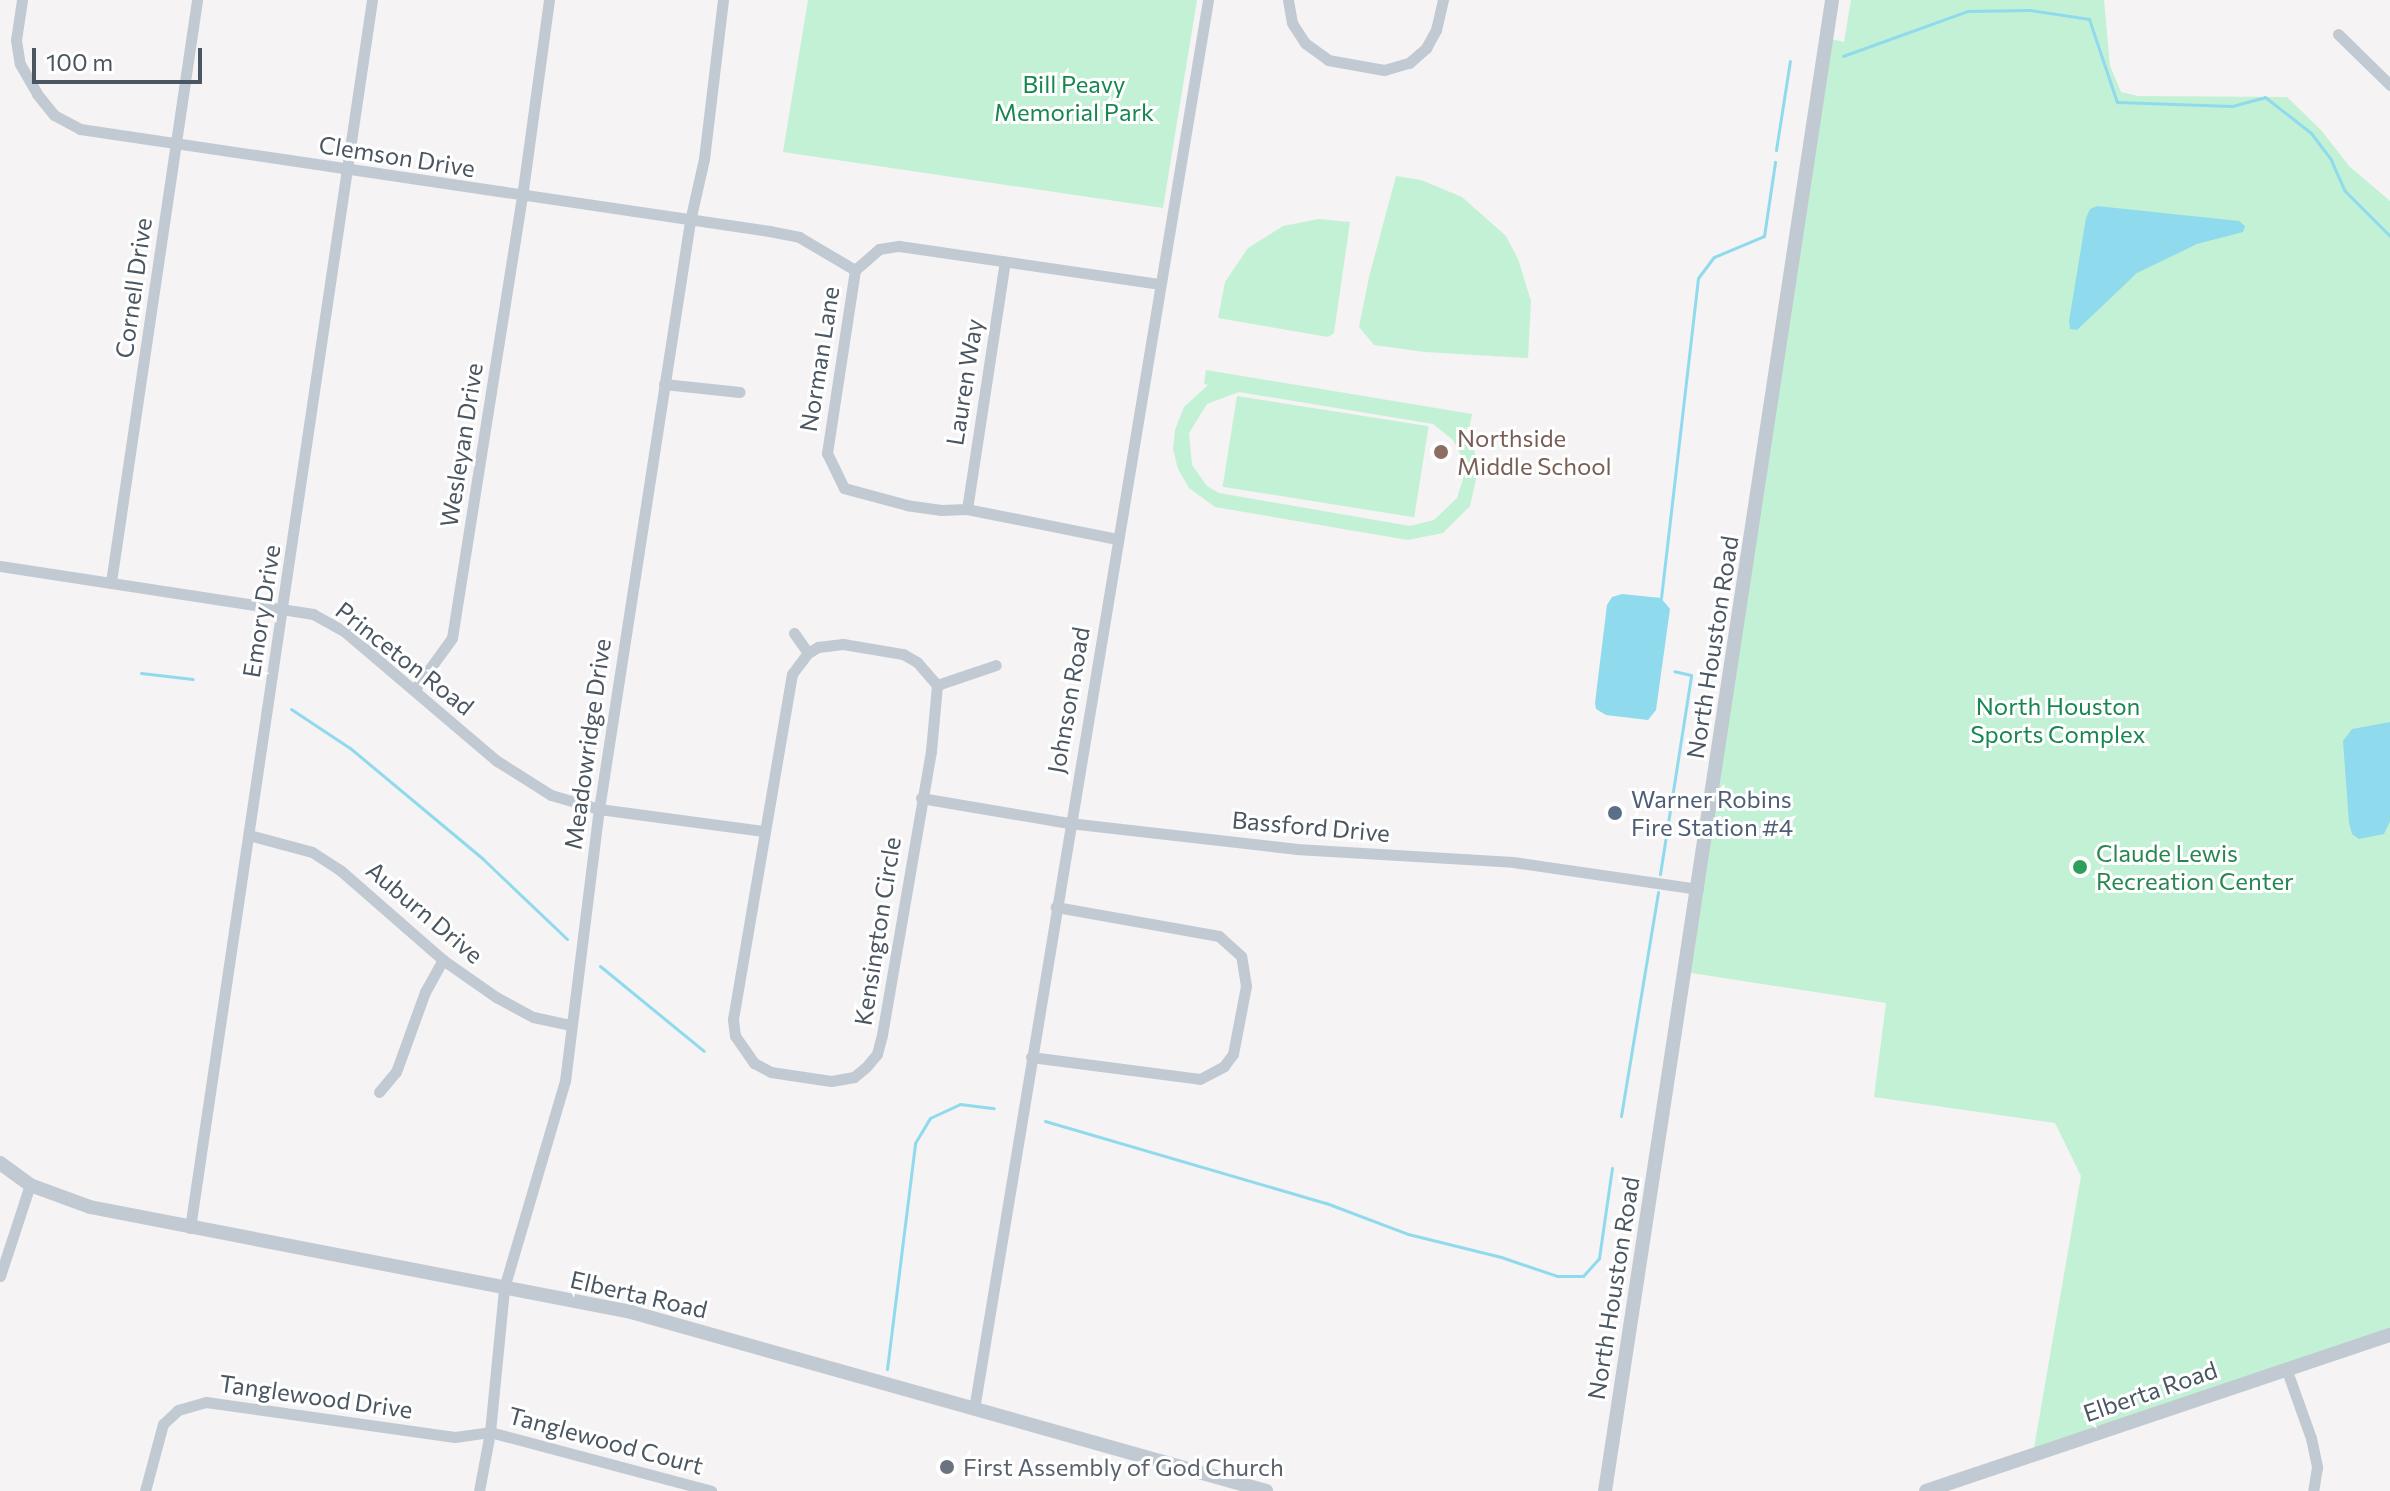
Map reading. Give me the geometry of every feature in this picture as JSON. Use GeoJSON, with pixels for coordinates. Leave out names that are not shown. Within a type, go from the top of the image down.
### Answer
{"type":"FeatureCollection","features":[{"type":"Feature","properties":{"kind":"street","name":"Clemson Drive"},"geometry":{"type":"LineString","coordinates":[[22,0],[16,40],[20,64],[37,94],[54,115],[80,129],[176,146],[799,237],[855,270]]}},
{"type":"Feature","properties":{"kind":"street","name":"Cornell Drive"},"geometry":{"type":"LineString","coordinates":[[111,582],[197,0]]}},
{"type":"Feature","properties":{"kind":"street","name":"Emory Drive"},"geometry":{"type":"LineString","coordinates":[[190,1228],[372,0]]}},
{"type":"Feature","properties":{"kind":"street","name":"Wesleyan Drive"},"geometry":{"type":"LineString","coordinates":[[415,689],[452,638],[522,197],[549,0]]}},
{"type":"Feature","properties":{"kind":"street","name":"Meadowridge Drive"},"geometry":{"type":"LineString","coordinates":[[479,1491],[490,1432],[504,1288],[565,1081],[599,809],[690,221],[704,159],[723,0]]}},
{"type":"Feature","properties":{"kind":"street","name":"Johnson Road"},"geometry":{"type":"LineString","coordinates":[[974,1409],[1208,0]]}},
{"type":"Feature","properties":{"kind":"street"},"geometry":{"type":"LineString","coordinates":[[1288,0],[1292,23],[1305,43],[1328,60],[1384,70],[1409,63],[1426,48],[1436,30],[1443,0]]}},
{"type":"Feature","properties":{"kind":"street","name":"North Houston Road"},"geometry":{"type":"LineString","coordinates":[[1605,1491],[1832,0]]}},
{"type":"Feature","properties":{"kind":"street"},"geometry":{"type":"LineString","coordinates":[[2338,34],[2390,85]]}},
{"type":"Feature","properties":{"kind":"street","name":"Norman Lane"},"geometry":{"type":"LineString","coordinates":[[1117,539],[967,509],[941,510],[868,497],[844,488],[827,453],[855,270],[879,249],[899,246],[1160,284]]}},
{"type":"Feature","properties":{"kind":"street","name":"Lauren Way"},"geometry":{"type":"LineString","coordinates":[[967,509],[1005,262]]}},
{"type":"Feature","properties":{"kind":"street"},"geometry":{"type":"LineString","coordinates":[[664,384],[740,392]]}},
{"type":"Feature","properties":{"kind":"street","name":"Princeton Road"},"geometry":{"type":"LineString","coordinates":[[0,566],[313,614],[344,631],[522,780],[551,795],[599,809],[764,831]]}},
{"type":"Feature","properties":{"kind":"street"},"geometry":{"type":"LineString","coordinates":[[794,633],[808,653],[818,647],[843,644],[903,654],[917,662],[937,685],[996,665]]}},
{"type":"Feature","properties":{"kind":"street","name":"Kensington Circle"},"geometry":{"type":"LineString","coordinates":[[808,653],[792,674],[787,691],[733,1019],[735,1036],[744,1053],[771,1072],[831,1081],[854,1077],[877,1054],[931,751],[937,685]]}},
{"type":"Feature","properties":{"kind":"street","name":"Bassford Drive"},"geometry":{"type":"LineString","coordinates":[[921,798],[1069,823],[1296,849],[1513,862],[1698,889]]}},
{"type":"Feature","properties":{"kind":"street","name":"Auburn Drive"},"geometry":{"type":"LineString","coordinates":[[249,835],[312,852],[340,870],[443,960],[496,997],[533,1017],[571,1025]]}},
{"type":"Feature","properties":{"kind":"street"},"geometry":{"type":"LineString","coordinates":[[1031,1057],[1200,1079],[1224,1066],[1233,1054],[1244,1001],[1246,986],[1241,956],[1219,936],[1056,907]]}},
{"type":"Feature","properties":{"kind":"street"},"geometry":{"type":"LineString","coordinates":[[379,1092],[396,1072],[425,992],[443,960]]}},
{"type":"Feature","properties":{"kind":"street","name":"Elberta Road"},"geometry":{"type":"LineString","coordinates":[[0,1163],[30,1185],[90,1207],[631,1312],[1243,1488],[1266,1491]]}},
{"type":"Feature","properties":{"kind":"street"},"geometry":{"type":"LineString","coordinates":[[0,1276],[30,1185]]}},
{"type":"Feature","properties":{"kind":"street","name":"Elberta Road"},"geometry":{"type":"LineString","coordinates":[[1926,1491],[2235,1384],[2287,1371],[2390,1335]]}},
{"type":"Feature","properties":{"kind":"street"},"geometry":{"type":"LineString","coordinates":[[2287,1371],[2311,1438],[2317,1467],[2313,1491]]}},
{"type":"Feature","properties":{"kind":"street","name":"Tanglewood Drive"},"geometry":{"type":"LineString","coordinates":[[145,1491],[163,1424],[178,1410],[206,1402],[455,1437],[490,1432]]}},
{"type":"Feature","properties":{"kind":"street","name":"Tanglewood Court"},"geometry":{"type":"LineString","coordinates":[[490,1432],[711,1491]]}},
{"type":"Feature","properties":{"kind":"green space","name":"Bill Peavy Memorial Park"},"geometry":{"type":"Polygon","coordinates":[[[808,0],[1197,0],[1163,208],[783,152],[808,0]]]}},
{"type":"Feature","properties":{"kind":"green space","name":"North Houston Sports Complex"},"geometry":{"type":"Polygon","coordinates":[[[1851,0],[2104,0],[2110,66],[2121,92],[2138,96],[2287,97],[2321,130],[2349,166],[2390,201],[2390,1335],[2033,1454],[2081,1176],[2055,1123],[1874,1097],[1886,1003],[1685,972],[1826,38],[1844,42],[1851,0]]]}},
{"type":"Feature","properties":{"kind":"green space"},"geometry":{"type":"Polygon","coordinates":[[[1396,176],[1421,180],[1462,197],[1506,236],[1518,259],[1531,301],[1528,358],[1425,352],[1374,345],[1359,327],[1396,176]]]}},
{"type":"Feature","properties":{"kind":"green space"},"geometry":{"type":"Polygon","coordinates":[[[1319,219],[1350,222],[1334,333],[1328,337],[1218,318],[1225,282],[1248,248],[1283,226],[1319,219]]]}},
{"type":"Feature","properties":{"kind":"green space"},"geometry":{"type":"Polygon","coordinates":[[[1206,370],[1472,414],[1469,429],[1462,428],[1474,448],[1478,470],[1470,506],[1443,533],[1408,540],[1215,507],[1189,488],[1178,469],[1173,449],[1175,430],[1184,407],[1208,385],[1204,384],[1206,370]],[[1239,392],[1207,404],[1189,433],[1192,465],[1207,486],[1219,493],[1410,526],[1434,520],[1457,498],[1463,479],[1462,457],[1453,440],[1433,424],[1239,392]]]}},
{"type":"Feature","properties":{"kind":"green space"},"geometry":{"type":"Polygon","coordinates":[[[1237,396],[1429,426],[1414,517],[1223,487],[1237,396]]]}},
{"type":"Feature","properties":{"kind":"water"},"geometry":{"type":"Polygon","coordinates":[[[2097,206],[2239,221],[2245,226],[2243,232],[2197,244],[2137,273],[2077,330],[2070,329],[2086,218],[2090,209],[2097,206]]]}},
{"type":"Feature","properties":{"kind":"water"},"geometry":{"type":"Polygon","coordinates":[[[1622,594],[1661,598],[1670,609],[1656,710],[1648,720],[1606,715],[1596,709],[1607,605],[1612,597],[1622,594]]]}},
{"type":"Feature","properties":{"kind":"water"},"geometry":{"type":"Polygon","coordinates":[[[2390,722],[2390,821],[2384,834],[2359,839],[2352,834],[2349,823],[2343,741],[2352,729],[2390,722]]]}},
{"type":"Feature","properties":{"kind":"waterway"},"geometry":{"type":"LineString","coordinates":[[1843,56],[1967,11],[2030,10],[2089,19],[2117,102],[2232,106],[2265,97],[2311,133],[2331,160],[2345,191],[2390,236]]}},
{"type":"Feature","properties":{"kind":"waterway"},"geometry":{"type":"LineString","coordinates":[[1776,150],[1790,61]]}},
{"type":"Feature","properties":{"kind":"waterway"},"geometry":{"type":"LineString","coordinates":[[1661,598],[1698,278],[1714,257],[1764,236],[1775,162]]}},
{"type":"Feature","properties":{"kind":"waterway"},"geometry":{"type":"LineString","coordinates":[[1660,874],[1691,675],[1674,671]]}},
{"type":"Feature","properties":{"kind":"waterway"},"geometry":{"type":"LineString","coordinates":[[141,673],[193,679]]}},
{"type":"Feature","properties":{"kind":"waterway"},"geometry":{"type":"LineString","coordinates":[[291,709],[350,748],[483,859],[567,939]]}},
{"type":"Feature","properties":{"kind":"waterway"},"geometry":{"type":"LineString","coordinates":[[1621,1116],[1658,892]]}},
{"type":"Feature","properties":{"kind":"waterway"},"geometry":{"type":"LineString","coordinates":[[600,966],[704,1051]]}},
{"type":"Feature","properties":{"kind":"waterway"},"geometry":{"type":"LineString","coordinates":[[887,1369],[915,1143],[930,1118],[960,1104],[994,1108]]}},
{"type":"Feature","properties":{"kind":"waterway"},"geometry":{"type":"LineString","coordinates":[[1045,1121],[1326,1203],[1408,1234],[1501,1257],[1557,1276],[1583,1276],[1599,1258],[1612,1168]]}},
{"type":"Feature","properties":{"kind":"place","name":"Northside Middle School"},"geometry":{"type":"Point","coordinates":[1441,452]}},
{"type":"Feature","properties":{"kind":"place","name":"Warner Robins Fire Station #4"},"geometry":{"type":"Point","coordinates":[1615,813]}},
{"type":"Feature","properties":{"kind":"place","name":"Claude Lewis Recreation Center"},"geometry":{"type":"Point","coordinates":[2080,867]}},
{"type":"Feature","properties":{"kind":"place","name":"First Assembly of God Church"},"geometry":{"type":"Point","coordinates":[947,1467]}}]}
